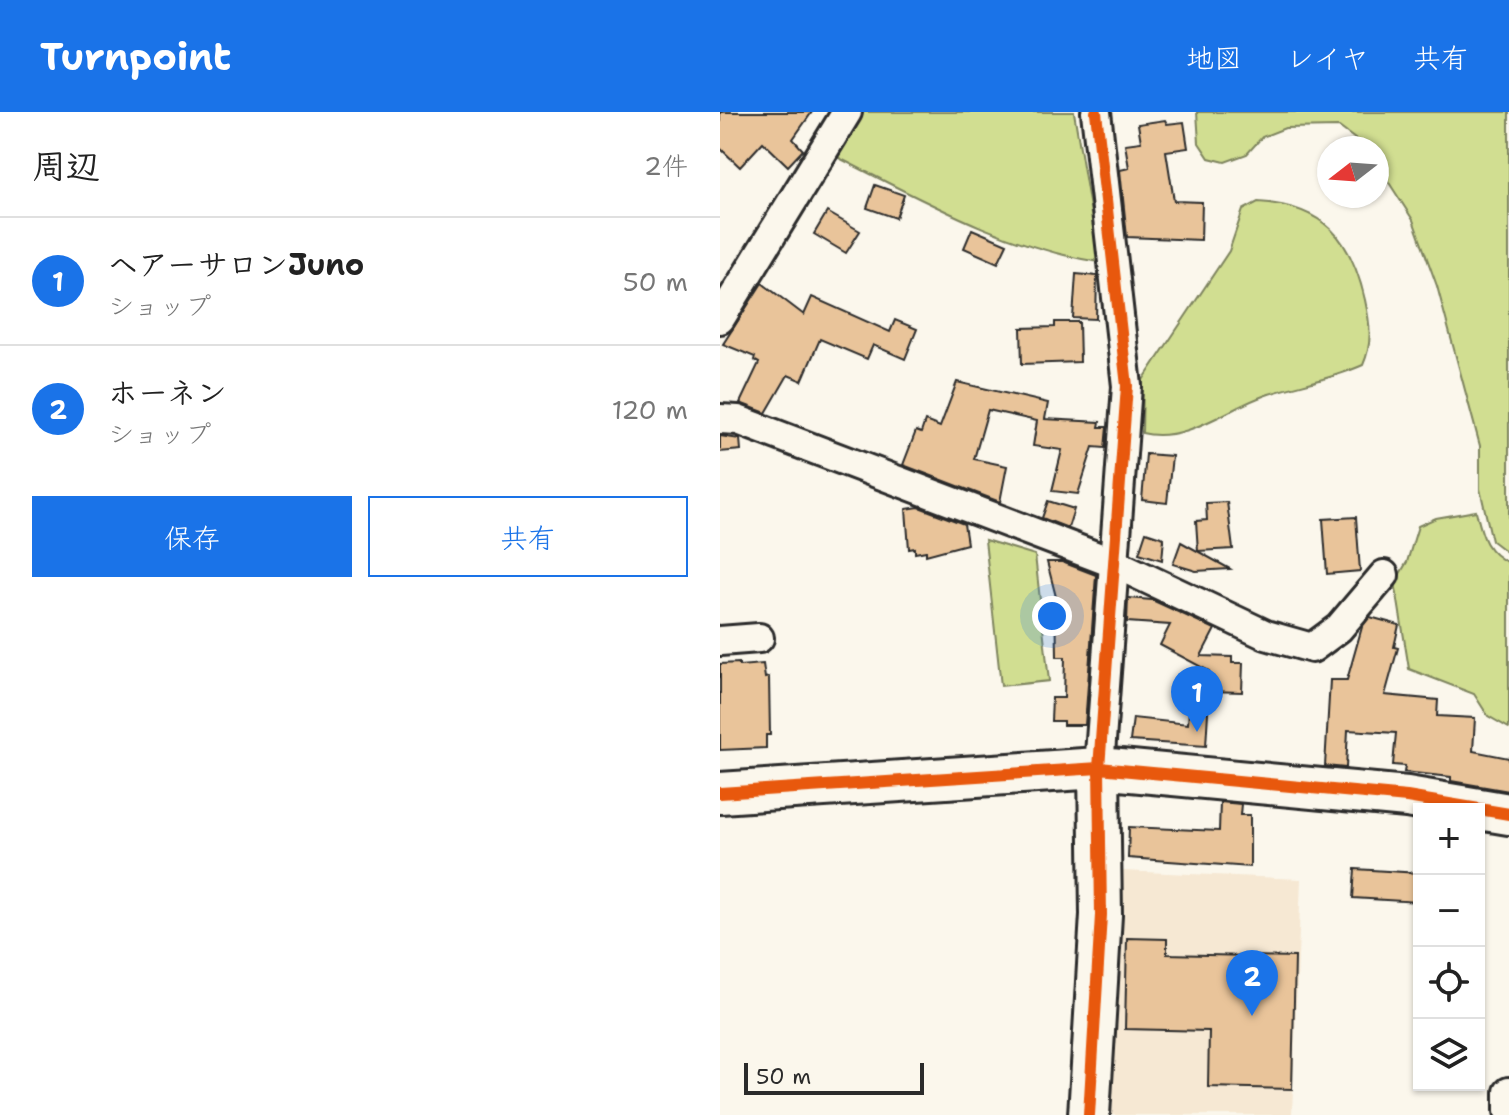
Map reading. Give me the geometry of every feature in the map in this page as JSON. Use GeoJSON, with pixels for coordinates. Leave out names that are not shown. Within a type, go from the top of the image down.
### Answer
{"type":"FeatureCollection","features":[{"type":"Feature","properties":{"kind":"street"},"geometry":{"type":"LineString","coordinates":[[720,319],[847,112]]}},
{"type":"Feature","properties":{"kind":"street"},"geometry":{"type":"LineString","coordinates":[[1089,1115],[1101,915],[1099,768],[1127,386],[1096,112]]}},
{"type":"Feature","properties":{"kind":"street"},"geometry":{"type":"LineString","coordinates":[[720,419],[738,420],[1116,564],[1266,635],[1312,648],[1339,628],[1384,575]]}},
{"type":"Feature","properties":{"kind":"street"},"geometry":{"type":"LineString","coordinates":[[720,641],[759,638]]}},
{"type":"Feature","properties":{"kind":"street"},"geometry":{"type":"LineString","coordinates":[[720,793],[1099,768],[1407,797],[1509,814]]}},
{"type":"Feature","properties":{"kind":"street"},"geometry":{"type":"LineString","coordinates":[[1509,1092],[1509,1111]]}},
{"type":"Feature","properties":{"kind":"shaded area"},"geometry":{"type":"Polygon","coordinates":[[[1122,871],[1301,879],[1292,1115],[1112,1115],[1122,871]]]}},
{"type":"Feature","properties":{"kind":"green space"},"geometry":{"type":"Polygon","coordinates":[[[860,112],[1074,112],[1099,262],[1030,245],[964,220],[835,156],[860,112]]]}},
{"type":"Feature","properties":{"kind":"green space"},"geometry":{"type":"Polygon","coordinates":[[[1197,112],[1509,112],[1509,554],[1492,541],[1480,489],[1480,446],[1437,286],[1413,220],[1389,183],[1389,136],[1351,136],[1339,127],[1285,128],[1262,137],[1247,154],[1225,162],[1209,158],[1199,143],[1197,112]]]}},
{"type":"Feature","properties":{"kind":"green space"},"geometry":{"type":"Polygon","coordinates":[[[1258,202],[1301,210],[1331,229],[1342,243],[1359,278],[1368,317],[1370,333],[1363,365],[1269,394],[1191,429],[1159,435],[1142,433],[1143,380],[1229,251],[1243,210],[1258,202]]]}},
{"type":"Feature","properties":{"kind":"green space"},"geometry":{"type":"Polygon","coordinates":[[[1476,511],[1490,548],[1509,563],[1509,728],[1488,716],[1474,694],[1409,669],[1395,582],[1407,562],[1418,526],[1436,518],[1476,511]]]}},
{"type":"Feature","properties":{"kind":"green space"},"geometry":{"type":"Polygon","coordinates":[[[985,540],[1035,555],[1049,681],[1001,686],[985,540]]]}},
{"type":"Feature","properties":{"kind":"building"},"geometry":{"type":"Polygon","coordinates":[[[720,112],[812,112],[793,139],[803,150],[788,166],[763,142],[740,167],[720,148],[720,112]]]}},
{"type":"Feature","properties":{"kind":"building"},"geometry":{"type":"Polygon","coordinates":[[[1165,120],[1167,124],[1184,122],[1188,148],[1166,151],[1174,201],[1202,202],[1201,240],[1127,237],[1120,170],[1129,168],[1125,144],[1141,142],[1138,124],[1165,120]]]}},
{"type":"Feature","properties":{"kind":"building"},"geometry":{"type":"Polygon","coordinates":[[[875,185],[904,195],[896,218],[867,208],[875,185]]]}},
{"type":"Feature","properties":{"kind":"building"},"geometry":{"type":"Polygon","coordinates":[[[827,212],[860,231],[846,253],[814,234],[827,212]]]}},
{"type":"Feature","properties":{"kind":"building"},"geometry":{"type":"Polygon","coordinates":[[[972,229],[1007,244],[998,263],[964,248],[972,229]]]}},
{"type":"Feature","properties":{"kind":"building"},"geometry":{"type":"Polygon","coordinates":[[[1076,274],[1097,276],[1096,319],[1073,318],[1076,274]]]}},
{"type":"Feature","properties":{"kind":"building"},"geometry":{"type":"Polygon","coordinates":[[[762,283],[804,315],[812,297],[890,332],[895,320],[917,329],[905,359],[873,345],[867,359],[820,339],[802,381],[788,375],[766,413],[740,403],[759,363],[754,360],[755,357],[723,344],[762,283]]]}},
{"type":"Feature","properties":{"kind":"building"},"geometry":{"type":"Polygon","coordinates":[[[1055,322],[1079,322],[1080,362],[1022,364],[1021,328],[1055,327],[1055,322]]]}},
{"type":"Feature","properties":{"kind":"building"},"geometry":{"type":"Polygon","coordinates":[[[957,382],[1048,403],[1045,419],[1100,422],[1099,427],[1107,427],[1105,448],[1093,447],[1078,494],[1052,491],[1062,450],[1033,446],[1037,421],[988,410],[974,459],[1007,466],[1000,502],[903,465],[916,431],[921,433],[925,421],[940,427],[957,382]]]}},
{"type":"Feature","properties":{"kind":"building"},"geometry":{"type":"Polygon","coordinates":[[[720,436],[740,439],[741,450],[720,452],[720,436]]]}},
{"type":"Feature","properties":{"kind":"building"},"geometry":{"type":"Polygon","coordinates":[[[1146,454],[1172,456],[1167,503],[1142,500],[1146,454]]]}},
{"type":"Feature","properties":{"kind":"building"},"geometry":{"type":"Polygon","coordinates":[[[1048,501],[1074,509],[1068,528],[1042,518],[1048,501]]]}},
{"type":"Feature","properties":{"kind":"building"},"geometry":{"type":"Polygon","coordinates":[[[1227,502],[1233,549],[1198,551],[1196,521],[1207,520],[1206,503],[1227,502]]]}},
{"type":"Feature","properties":{"kind":"building"},"geometry":{"type":"Polygon","coordinates":[[[919,507],[964,524],[967,544],[926,555],[926,551],[915,553],[915,548],[909,549],[906,509],[919,507]]]}},
{"type":"Feature","properties":{"kind":"building"},"geometry":{"type":"Polygon","coordinates":[[[1356,517],[1360,571],[1327,574],[1323,519],[1356,517]]]}},
{"type":"Feature","properties":{"kind":"building"},"geometry":{"type":"Polygon","coordinates":[[[1146,532],[1164,538],[1162,560],[1139,553],[1146,532]]]}},
{"type":"Feature","properties":{"kind":"building"},"geometry":{"type":"Polygon","coordinates":[[[1181,542],[1230,569],[1196,571],[1173,564],[1181,542]]]}},
{"type":"Feature","properties":{"kind":"building"},"geometry":{"type":"Polygon","coordinates":[[[1047,562],[1062,562],[1096,575],[1085,725],[1063,725],[1063,721],[1051,721],[1052,698],[1064,698],[1065,657],[1057,657],[1056,597],[1047,562]]]}},
{"type":"Feature","properties":{"kind":"building"},"geometry":{"type":"Polygon","coordinates":[[[1128,598],[1152,600],[1215,629],[1201,656],[1232,657],[1232,663],[1243,663],[1242,692],[1208,691],[1209,671],[1160,645],[1170,625],[1127,622],[1128,598]]]}},
{"type":"Feature","properties":{"kind":"building"},"geometry":{"type":"Polygon","coordinates":[[[1370,617],[1399,625],[1394,647],[1398,648],[1385,695],[1438,700],[1437,716],[1475,718],[1473,751],[1509,758],[1509,791],[1451,781],[1451,777],[1404,772],[1405,766],[1393,765],[1396,733],[1348,730],[1346,768],[1325,766],[1330,680],[1347,680],[1362,627],[1370,617]]]}},
{"type":"Feature","properties":{"kind":"building"},"geometry":{"type":"Polygon","coordinates":[[[739,663],[739,666],[763,664],[765,678],[769,677],[770,735],[766,735],[766,748],[720,750],[720,664],[739,663]]]}},
{"type":"Feature","properties":{"kind":"building"},"geometry":{"type":"Polygon","coordinates":[[[1189,711],[1208,712],[1206,746],[1130,741],[1133,718],[1188,724],[1189,711]]]}},
{"type":"Feature","properties":{"kind":"building"},"geometry":{"type":"Polygon","coordinates":[[[1220,802],[1241,804],[1240,815],[1250,815],[1250,867],[1128,858],[1129,827],[1219,831],[1220,802]]]}},
{"type":"Feature","properties":{"kind":"building"},"geometry":{"type":"Polygon","coordinates":[[[1355,869],[1413,873],[1413,902],[1353,898],[1355,869]]]}},
{"type":"Feature","properties":{"kind":"building"},"geometry":{"type":"Polygon","coordinates":[[[1127,938],[1167,939],[1167,954],[1295,957],[1292,1089],[1208,1087],[1209,1031],[1125,1029],[1127,938]]]}},
{"type":"Feature","properties":{"kind":"cycle path"},"geometry":{"type":"LineString","coordinates":[[1089,1115],[1101,915],[1099,768],[1127,386],[1096,112]]}},
{"type":"Feature","properties":{"kind":"cycle path"},"geometry":{"type":"LineString","coordinates":[[720,793],[1099,768],[1407,797],[1509,814]]}},
{"type":"Feature","properties":{"kind":"place","name":"ヘアーサロンJuno"},"geometry":{"type":"Point","coordinates":[1197,732]}},
{"type":"Feature","properties":{"kind":"place","name":"ホーネン"},"geometry":{"type":"Point","coordinates":[1252,1016]}}]}
